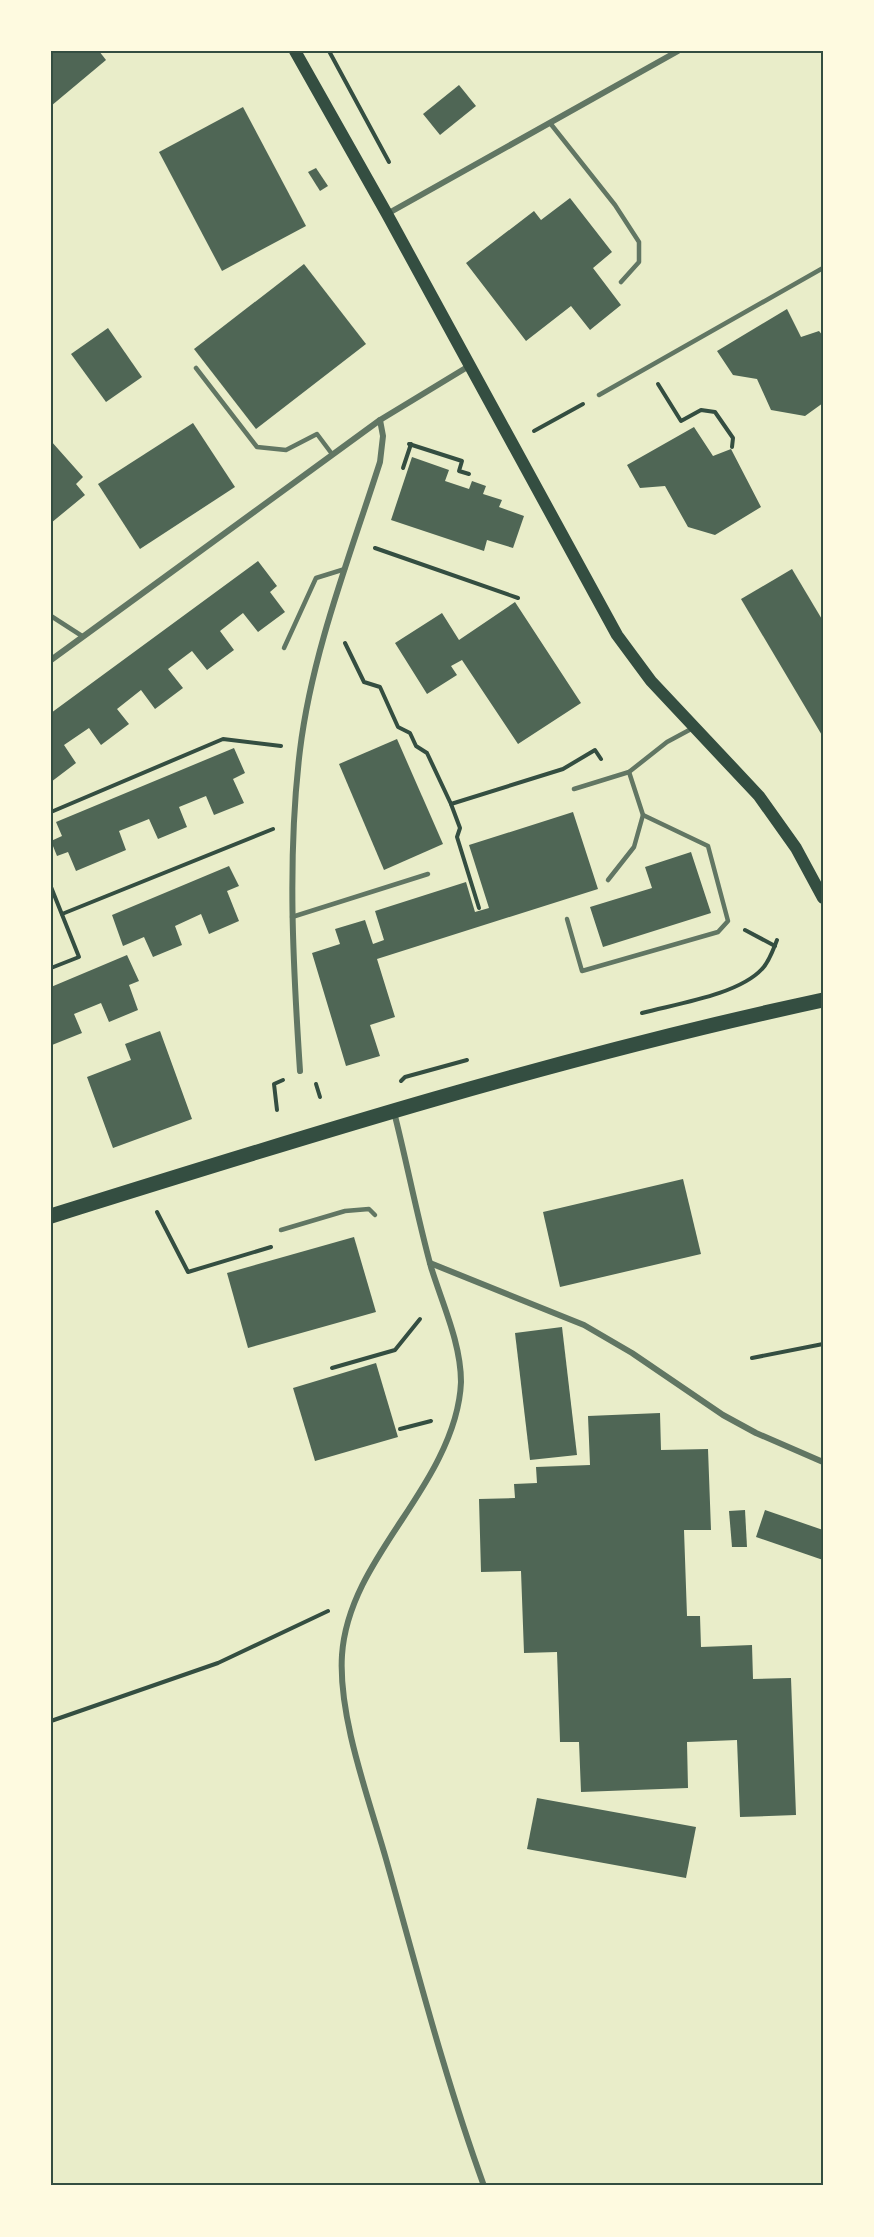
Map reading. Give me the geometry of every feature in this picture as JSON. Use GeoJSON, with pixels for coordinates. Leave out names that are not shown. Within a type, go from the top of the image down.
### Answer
{"type":"FeatureCollection","features":[{"type":"Feature","properties":{"kind":"main road"},"geometry":{"type":"LineString","coordinates":[[295,51],[470,365],[616,635],[651,681],[759,796],[796,848],[823,897]]}},
{"type":"Feature","properties":{"kind":"main road"},"geometry":{"type":"LineString","coordinates":[[51,1215],[394,1111],[553,1068],[823,1000]]}},
{"type":"Feature","properties":{"kind":"street"},"geometry":{"type":"LineString","coordinates":[[387,214],[678,51]]}},
{"type":"Feature","properties":{"kind":"street"},"geometry":{"type":"LineString","coordinates":[[51,660],[380,420],[470,365]]}},
{"type":"Feature","properties":{"kind":"street"},"geometry":{"type":"LineString","coordinates":[[300,1071],[292,917],[294,821],[300,749],[315,672],[380,462],[383,436],[380,420]]}},
{"type":"Feature","properties":{"kind":"street"},"geometry":{"type":"LineString","coordinates":[[394,1111],[430,1263],[459,1361],[461,1384],[455,1414],[441,1455],[423,1489],[356,1598],[347,1625],[342,1653],[342,1678],[346,1708],[458,2115],[484,2186]]}},
{"type":"Feature","properties":{"kind":"street"},"geometry":{"type":"LineString","coordinates":[[430,1263],[584,1325],[632,1353],[723,1415],[756,1433],[823,1462]]}},
{"type":"Feature","properties":{"kind":"lane"},"geometry":{"type":"LineString","coordinates":[[550,123],[615,205],[639,242],[639,262],[621,282]]}},
{"type":"Feature","properties":{"kind":"lane"},"geometry":{"type":"LineString","coordinates":[[599,395],[823,268]]}},
{"type":"Feature","properties":{"kind":"lane"},"geometry":{"type":"LineString","coordinates":[[196,368],[257,447],[286,450],[317,434],[332,454]]}},
{"type":"Feature","properties":{"kind":"lane"},"geometry":{"type":"LineString","coordinates":[[284,648],[316,578],[345,569]]}},
{"type":"Feature","properties":{"kind":"lane"},"geometry":{"type":"LineString","coordinates":[[51,616],[82,636]]}},
{"type":"Feature","properties":{"kind":"lane"},"geometry":{"type":"LineString","coordinates":[[574,789],[629,772],[667,742],[693,728]]}},
{"type":"Feature","properties":{"kind":"lane"},"geometry":{"type":"LineString","coordinates":[[608,880],[634,848],[642,815],[629,772]]}},
{"type":"Feature","properties":{"kind":"lane"},"geometry":{"type":"LineString","coordinates":[[567,919],[582,971],[718,932],[728,921],[708,846],[642,815]]}},
{"type":"Feature","properties":{"kind":"lane"},"geometry":{"type":"LineString","coordinates":[[292,917],[428,874]]}},
{"type":"Feature","properties":{"kind":"lane"},"geometry":{"type":"LineString","coordinates":[[281,1230],[345,1211],[369,1209],[375,1215]]}},
{"type":"Feature","properties":{"kind":"path"},"geometry":{"type":"LineString","coordinates":[[330,51],[410,201]]}},
{"type":"Feature","properties":{"kind":"path"},"geometry":{"type":"LineString","coordinates":[[649,368],[681,421],[701,410],[715,411],[733,438],[732,447]]}},
{"type":"Feature","properties":{"kind":"path"},"geometry":{"type":"LineString","coordinates":[[533,431],[599,395]]}},
{"type":"Feature","properties":{"kind":"path"},"geometry":{"type":"LineString","coordinates":[[383,436],[462,460],[459,471],[469,474]]}},
{"type":"Feature","properties":{"kind":"path"},"geometry":{"type":"LineString","coordinates":[[374,547],[518,598]]}},
{"type":"Feature","properties":{"kind":"path"},"geometry":{"type":"LineString","coordinates":[[345,642],[364,682],[380,687],[398,727],[410,733],[416,746],[427,753],[460,828],[457,837],[479,908]]}},
{"type":"Feature","properties":{"kind":"path"},"geometry":{"type":"LineString","coordinates":[[51,812],[223,739],[300,749]]}},
{"type":"Feature","properties":{"kind":"path"},"geometry":{"type":"LineString","coordinates":[[451,804],[563,769],[596,750],[602,760],[629,772]]}},
{"type":"Feature","properties":{"kind":"path"},"geometry":{"type":"LineString","coordinates":[[62,914],[294,821]]}},
{"type":"Feature","properties":{"kind":"path"},"geometry":{"type":"LineString","coordinates":[[51,887],[79,957],[51,968]]}},
{"type":"Feature","properties":{"kind":"path"},"geometry":{"type":"LineString","coordinates":[[751,934],[775,946]]}},
{"type":"Feature","properties":{"kind":"path"},"geometry":{"type":"LineString","coordinates":[[633,1015],[709,995],[743,982],[762,969],[777,940]]}},
{"type":"Feature","properties":{"kind":"path"},"geometry":{"type":"LineString","coordinates":[[405,1077],[473,1058]]}},
{"type":"Feature","properties":{"kind":"path"},"geometry":{"type":"LineString","coordinates":[[277,1110],[274,1084],[300,1071]]}},
{"type":"Feature","properties":{"kind":"path"},"geometry":{"type":"LineString","coordinates":[[157,1212],[188,1272],[276,1245]]}},
{"type":"Feature","properties":{"kind":"path"},"geometry":{"type":"LineString","coordinates":[[332,1368],[395,1350],[420,1319]]}},
{"type":"Feature","properties":{"kind":"path"},"geometry":{"type":"LineString","coordinates":[[753,1358],[823,1344]]}},
{"type":"Feature","properties":{"kind":"path"},"geometry":{"type":"LineString","coordinates":[[400,1429],[455,1414]]}},
{"type":"Feature","properties":{"kind":"path"},"geometry":{"type":"LineString","coordinates":[[51,1721],[218,1663],[356,1598]]}},
{"type":"Feature","properties":{"kind":"building"},"geometry":{"type":"Polygon","coordinates":[[[51,51],[99,51],[106,60],[51,106],[51,51]]]}},
{"type":"Feature","properties":{"kind":"building"},"geometry":{"type":"Polygon","coordinates":[[[459,85],[476,106],[440,135],[423,114],[459,85]]]}},
{"type":"Feature","properties":{"kind":"building"},"geometry":{"type":"Polygon","coordinates":[[[243,107],[306,226],[222,271],[159,152],[243,107]]]}},
{"type":"Feature","properties":{"kind":"building"},"geometry":{"type":"Polygon","coordinates":[[[316,168],[328,186],[320,191],[308,172],[316,168]]]}},
{"type":"Feature","properties":{"kind":"building"},"geometry":{"type":"Polygon","coordinates":[[[570,198],[612,252],[593,268],[621,305],[590,330],[571,306],[526,341],[466,263],[534,211],[541,220],[570,198]]]}},
{"type":"Feature","properties":{"kind":"building"},"geometry":{"type":"Polygon","coordinates":[[[304,264],[366,344],[256,429],[194,349],[304,264]]]}},
{"type":"Feature","properties":{"kind":"building"},"geometry":{"type":"Polygon","coordinates":[[[787,309],[801,337],[819,331],[823,336],[823,403],[805,416],[771,410],[757,379],[733,375],[717,351],[787,309]]]}},
{"type":"Feature","properties":{"kind":"building"},"geometry":{"type":"Polygon","coordinates":[[[108,328],[142,377],[106,402],[71,354],[108,328]]]}},
{"type":"Feature","properties":{"kind":"building"},"geometry":{"type":"Polygon","coordinates":[[[193,423],[235,487],[140,549],[98,484],[193,423]]]}},
{"type":"Feature","properties":{"kind":"building"},"geometry":{"type":"Polygon","coordinates":[[[694,427],[713,456],[731,449],[761,507],[715,535],[688,527],[665,486],[640,488],[627,465],[694,427]]]}},
{"type":"Feature","properties":{"kind":"building"},"geometry":{"type":"Polygon","coordinates":[[[51,441],[83,477],[76,484],[85,495],[51,523],[51,441]]]}},
{"type":"Feature","properties":{"kind":"building"},"geometry":{"type":"Polygon","coordinates":[[[412,457],[449,470],[445,481],[469,489],[472,481],[486,486],[483,494],[502,500],[499,507],[524,516],[513,548],[487,540],[484,551],[391,520],[412,457]]]}},
{"type":"Feature","properties":{"kind":"building"},"geometry":{"type":"Polygon","coordinates":[[[258,561],[277,586],[270,592],[285,612],[258,632],[243,613],[220,631],[234,650],[207,670],[192,651],[168,669],[183,688],[155,709],[141,690],[117,709],[129,724],[101,745],[89,728],[64,745],[76,763],[51,782],[51,713],[258,561]]]}},
{"type":"Feature","properties":{"kind":"building"},"geometry":{"type":"Polygon","coordinates":[[[792,569],[823,621],[823,737],[741,599],[792,569]]]}},
{"type":"Feature","properties":{"kind":"building"},"geometry":{"type":"Polygon","coordinates":[[[515,602],[581,703],[518,744],[462,660],[451,666],[457,675],[427,694],[395,643],[442,613],[459,640],[515,602]]]}},
{"type":"Feature","properties":{"kind":"building"},"geometry":{"type":"Polygon","coordinates":[[[397,739],[443,844],[384,870],[339,764],[397,739]]]}},
{"type":"Feature","properties":{"kind":"building"},"geometry":{"type":"Polygon","coordinates":[[[234,748],[245,773],[233,779],[244,803],[214,815],[206,796],[179,807],[187,827],[158,839],[149,819],[119,831],[126,850],[76,871],[68,852],[57,856],[51,841],[62,836],[56,822],[234,748]]]}},
{"type":"Feature","properties":{"kind":"building"},"geometry":{"type":"Polygon","coordinates":[[[573,812],[598,889],[377,959],[395,1017],[370,1025],[380,1056],[346,1066],[312,953],[340,944],[335,929],[365,920],[373,944],[384,940],[375,911],[466,882],[475,912],[489,908],[469,845],[573,812]]]}},
{"type":"Feature","properties":{"kind":"building"},"geometry":{"type":"Polygon","coordinates":[[[691,852],[711,913],[603,947],[590,907],[652,888],[645,867],[691,852]]]}},
{"type":"Feature","properties":{"kind":"building"},"geometry":{"type":"Polygon","coordinates":[[[229,866],[239,886],[227,891],[239,921],[209,934],[201,914],[175,926],[182,945],[153,957],[144,937],[123,946],[112,915],[229,866]]]}},
{"type":"Feature","properties":{"kind":"building"},"geometry":{"type":"Polygon","coordinates":[[[127,955],[139,981],[129,985],[138,1010],[109,1022],[101,1003],[74,1014],[82,1033],[52,1045],[51,987],[127,955]]]}},
{"type":"Feature","properties":{"kind":"building"},"geometry":{"type":"Polygon","coordinates":[[[160,1031],[192,1119],[113,1148],[87,1077],[131,1060],[125,1044],[160,1031]]]}},
{"type":"Feature","properties":{"kind":"building"},"geometry":{"type":"Polygon","coordinates":[[[683,1179],[701,1254],[560,1287],[543,1212],[683,1179]]]}},
{"type":"Feature","properties":{"kind":"building"},"geometry":{"type":"Polygon","coordinates":[[[354,1237],[376,1312],[248,1348],[227,1273],[354,1237]]]}},
{"type":"Feature","properties":{"kind":"building"},"geometry":{"type":"Polygon","coordinates":[[[562,1327],[577,1455],[530,1460],[515,1333],[562,1327]]]}},
{"type":"Feature","properties":{"kind":"building"},"geometry":{"type":"Polygon","coordinates":[[[376,1363],[398,1437],[315,1461],[293,1388],[376,1363]]]}},
{"type":"Feature","properties":{"kind":"building"},"geometry":{"type":"Polygon","coordinates":[[[660,1413],[661,1450],[708,1449],[711,1530],[684,1530],[687,1616],[700,1616],[701,1647],[752,1645],[753,1679],[791,1678],[796,1815],[740,1817],[737,1740],[687,1742],[688,1788],[581,1792],[579,1742],[560,1742],[557,1652],[524,1653],[521,1571],[481,1572],[479,1499],[515,1498],[514,1484],[537,1483],[536,1467],[590,1465],[588,1416],[660,1413]]]}},
{"type":"Feature","properties":{"kind":"building"},"geometry":{"type":"Polygon","coordinates":[[[745,1510],[747,1547],[732,1547],[729,1511],[745,1510]]]}},
{"type":"Feature","properties":{"kind":"building"},"geometry":{"type":"Polygon","coordinates":[[[765,1510],[823,1530],[823,1560],[756,1537],[765,1510]]]}},
{"type":"Feature","properties":{"kind":"building"},"geometry":{"type":"Polygon","coordinates":[[[537,1798],[696,1827],[686,1878],[527,1849],[537,1798]]]}}]}
